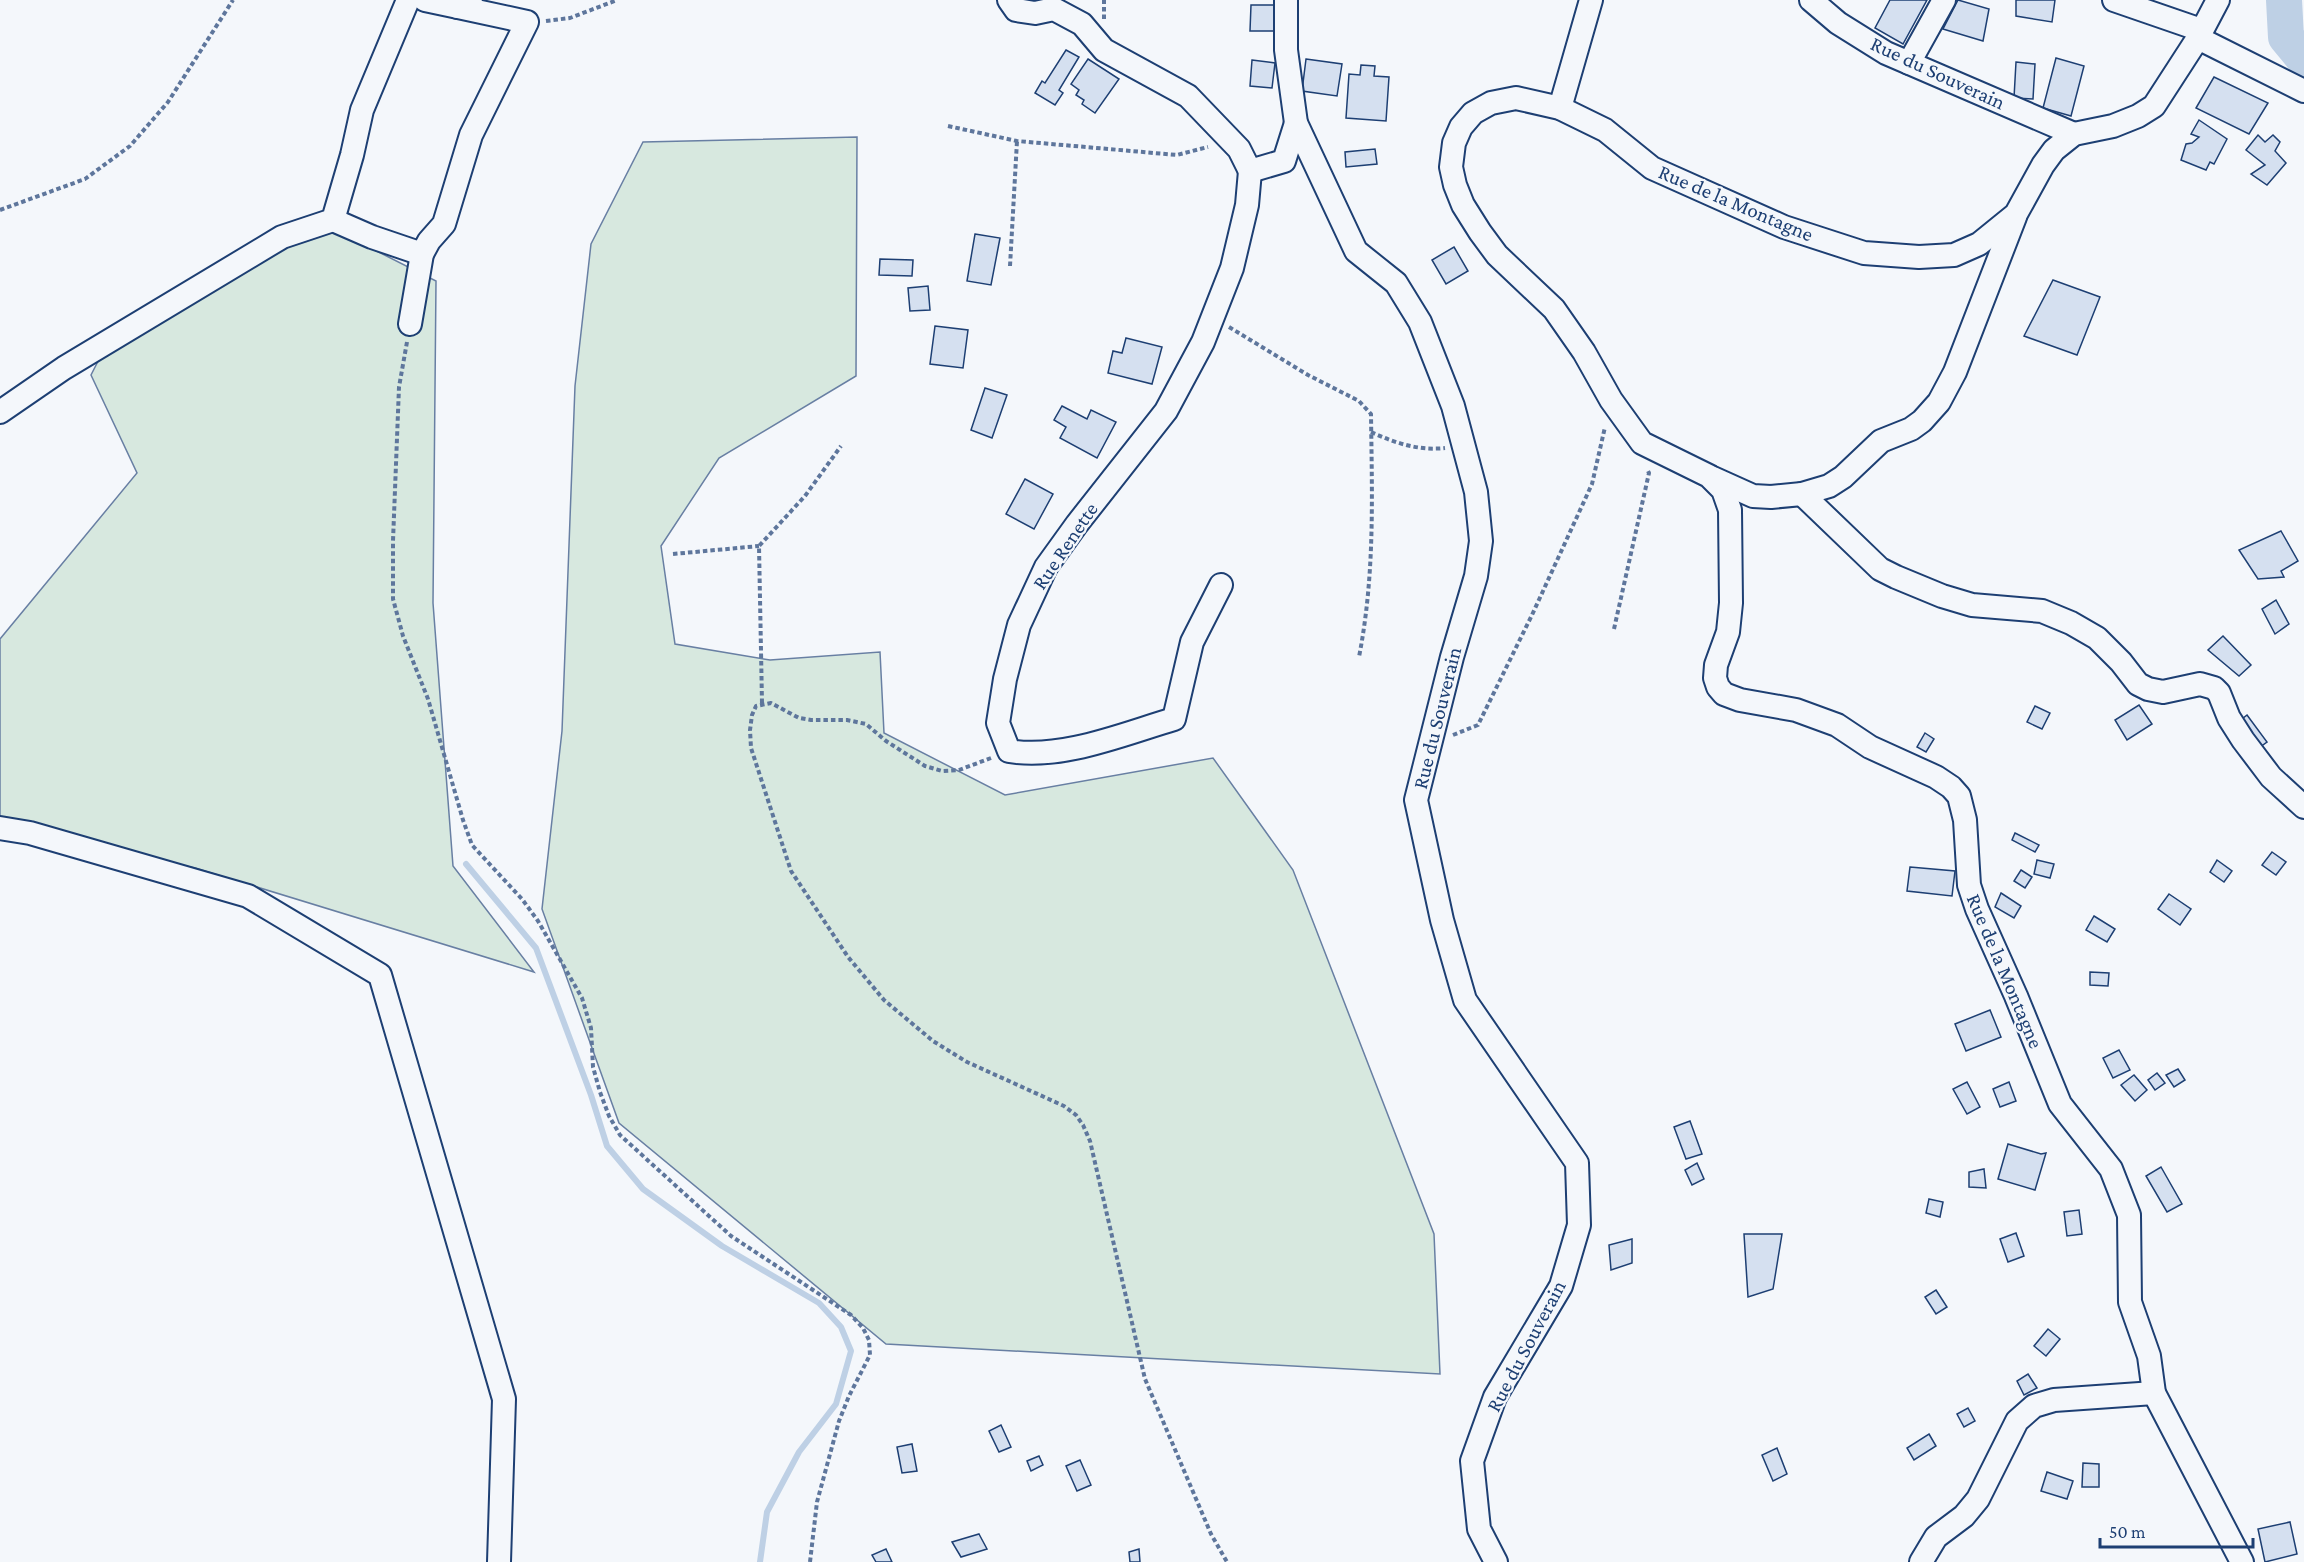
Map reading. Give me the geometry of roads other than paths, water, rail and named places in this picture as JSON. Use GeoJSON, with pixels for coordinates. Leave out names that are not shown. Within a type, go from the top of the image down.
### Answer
{"type":"FeatureCollection","features":[{"type":"Feature","properties":{"kind":"street"},"geometry":{"type":"LineString","coordinates":[[333,220],[352,155],[362,110],[408,0]]}},
{"type":"Feature","properties":{"kind":"street"},"geometry":{"type":"LineString","coordinates":[[411,324],[422,254],[429,241],[444,224],[471,135],[527,22],[468,4],[426,0]]}},
{"type":"Feature","properties":{"kind":"street"},"geometry":{"type":"LineString","coordinates":[[1009,0],[1016,9],[1035,13],[1054,9],[1082,24],[1104,50],[1188,96],[1239,148],[1251,171],[1284,161],[1296,123]]}},
{"type":"Feature","properties":{"kind":"street","name":"Rue du Souverain"},"geometry":{"type":"LineString","coordinates":[[1286,0],[1286,50],[1296,123],[1356,251],[1396,284],[1420,322],[1453,406],[1476,492],[1481,541],[1476,576],[1452,657],[1416,800],[1442,920],[1466,1000],[1577,1163],[1579,1226],[1561,1286],[1495,1396],[1472,1461],[1479,1529],[1496,1562]]}},
{"type":"Feature","properties":{"kind":"street"},"geometry":{"type":"LineString","coordinates":[[1560,108],[1591,0]]}},
{"type":"Feature","properties":{"kind":"street","name":"Rue du Souverain"},"geometry":{"type":"LineString","coordinates":[[1811,0],[1838,23],[1886,53],[2074,134]]}},
{"type":"Feature","properties":{"kind":"street"},"geometry":{"type":"LineString","coordinates":[[1909,63],[1944,0]]}},
{"type":"Feature","properties":{"kind":"street"},"geometry":{"type":"LineString","coordinates":[[2114,0],[2200,34],[2304,91]]}},
{"type":"Feature","properties":{"kind":"street","name":"Rue de la Montagne"},"geometry":{"type":"LineString","coordinates":[[2218,0],[2200,34],[2154,106],[2138,116],[2113,126],[2074,134],[2054,150],[2043,165],[2016,214],[1979,244],[1954,255],[1919,257],[1864,254],[1784,227],[1652,168],[1605,130],[1560,108],[1516,98],[1491,103],[1473,113],[1461,127],[1454,143],[1451,167],[1463,205],[1480,232],[1497,255],[1554,309],[1584,352],[1611,400],[1642,443],[1709,476],[1723,490],[1730,510],[1731,603],[1728,632],[1716,665],[1715,678],[1718,687],[1724,694],[1740,700],[1796,710],[1837,725],[1870,747],[1936,777],[1951,787],[1959,796],[1965,820],[1969,885],[1977,909],[2016,996],[2060,1104],[2111,1169],[2129,1215],[2130,1302],[2149,1356],[2154,1392],[2242,1562]]}},
{"type":"Feature","properties":{"kind":"street","name":"Rue Renette"},"geometry":{"type":"LineString","coordinates":[[1221,585],[1192,642],[1174,719],[1066,750],[1029,754],[1009,751],[999,723],[1019,625],[1046,567],[1077,524],[1167,411],[1203,342],[1232,268],[1247,205],[1251,171]]}},
{"type":"Feature","properties":{"kind":"street"},"geometry":{"type":"LineString","coordinates":[[1709,476],[1753,496],[1802,494],[1829,486],[1843,477],[1881,441],[1911,429],[1922,421],[1939,402],[1955,372],[2016,214]]}},
{"type":"Feature","properties":{"kind":"street"},"geometry":{"type":"LineString","coordinates":[[0,411],[64,368],[282,237],[333,220],[372,237],[422,254]]}},
{"type":"Feature","properties":{"kind":"street"},"geometry":{"type":"LineString","coordinates":[[1802,494],[1880,569],[1896,577],[1972,605],[2042,611],[2071,622],[2097,638],[2121,662],[2138,684],[2148,689],[2163,692],[2200,684],[2214,688],[2219,693],[2229,718],[2243,740],[2271,777],[2304,807]]}},
{"type":"Feature","properties":{"kind":"street"},"geometry":{"type":"LineString","coordinates":[[0,828],[30,833],[248,896],[380,975],[504,1399],[499,1562]]}},
{"type":"Feature","properties":{"kind":"street"},"geometry":{"type":"LineString","coordinates":[[1921,1562],[1936,1537],[1964,1516],[1978,1499],[2017,1420],[2034,1406],[2054,1400],[2154,1392]]}},
{"type":"Feature","properties":{"kind":"waterway"},"geometry":{"type":"LineString","coordinates":[[2284,0],[2286,37],[2304,59]]}},
{"type":"Feature","properties":{"kind":"waterway"},"geometry":{"type":"LineString","coordinates":[[466,864],[536,948],[591,1095],[607,1146],[643,1189],[722,1246],[819,1303],[841,1327],[851,1351],[836,1404],[799,1452],[767,1512],[760,1562]]}}]}
